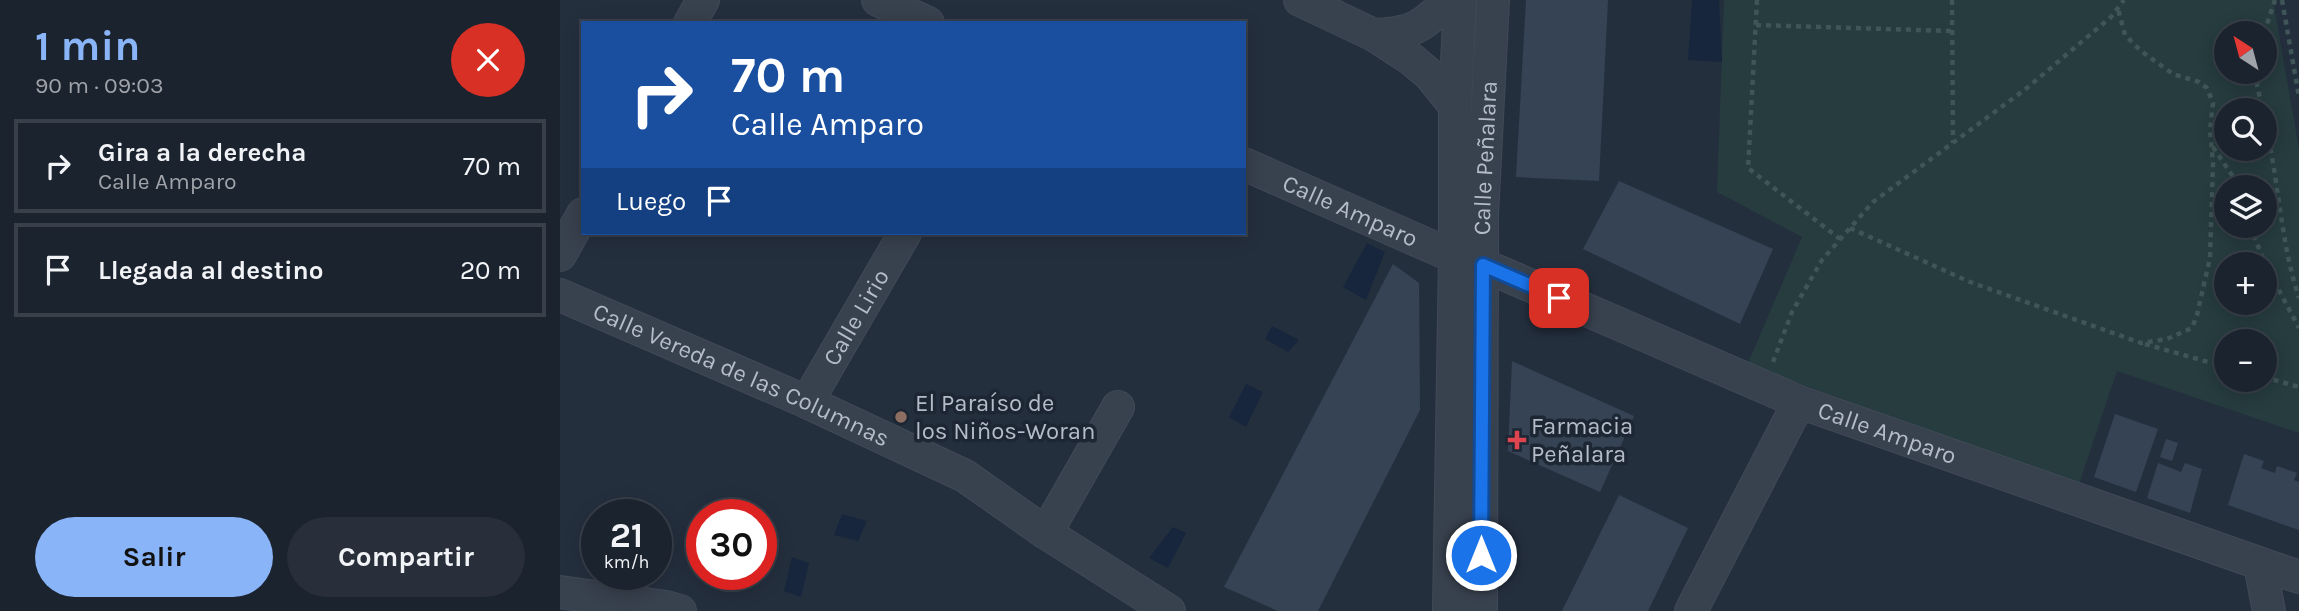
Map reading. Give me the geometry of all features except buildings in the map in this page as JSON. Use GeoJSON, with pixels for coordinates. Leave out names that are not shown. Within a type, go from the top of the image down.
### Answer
{"type":"FeatureCollection","features":[{"type":"Feature","properties":{"kind":"street"},"geometry":{"type":"LineString","coordinates":[[691,21],[703,0]]}},
{"type":"Feature","properties":{"kind":"street"},"geometry":{"type":"LineString","coordinates":[[878,0],[924,21]]}},
{"type":"Feature","properties":{"kind":"street"},"geometry":{"type":"LineString","coordinates":[[1300,0],[1374,35],[1411,59],[1430,75],[1455,106]]}},
{"type":"Feature","properties":{"kind":"street"},"geometry":{"type":"LineString","coordinates":[[1374,35],[1404,33],[1429,20],[1449,0]]}},
{"type":"Feature","properties":{"kind":"street","name":"Calle Peñalara"},"geometry":{"type":"LineString","coordinates":[[1460,0],[1455,106],[1469,261],[1481,611]]}},
{"type":"Feature","properties":{"kind":"street","name":"Calle Peñalara"},"geometry":{"type":"LineString","coordinates":[[1449,611],[1469,261],[1482,215],[1493,0]]}},
{"type":"Feature","properties":{"kind":"street","name":"Calle Amparo"},"geometry":{"type":"LineString","coordinates":[[1246,165],[1799,402],[2299,577]]}},
{"type":"Feature","properties":{"kind":"street"},"geometry":{"type":"LineString","coordinates":[[560,255],[581,218]]}},
{"type":"Feature","properties":{"kind":"street","name":"Calle Lirio"},"geometry":{"type":"LineString","coordinates":[[807,402],[904,235]]}},
{"type":"Feature","properties":{"kind":"street","name":"Calle Vereda de las Columnas"},"geometry":{"type":"LineString","coordinates":[[560,295],[807,402],[965,476],[1046,533],[1169,611]]}},
{"type":"Feature","properties":{"kind":"street"},"geometry":{"type":"LineString","coordinates":[[1703,608],[1799,402]]}},
{"type":"Feature","properties":{"kind":"street"},"geometry":{"type":"LineString","coordinates":[[1046,533],[1118,407]]}},
{"type":"Feature","properties":{"kind":"street"},"geometry":{"type":"LineString","coordinates":[[2260,565],[2269,611]]}},
{"type":"Feature","properties":{"kind":"street"},"geometry":{"type":"LineString","coordinates":[[560,592],[680,611]]}},
{"type":"Feature","properties":{"kind":"path"},"geometry":{"type":"LineString","coordinates":[[1757,0],[1748,168],[1840,239]]}},
{"type":"Feature","properties":{"kind":"path"},"geometry":{"type":"LineString","coordinates":[[1952,0],[1954,143]]}},
{"type":"Feature","properties":{"kind":"path"},"geometry":{"type":"LineString","coordinates":[[1764,386],[1792,312],[1822,260],[1873,202],[2027,89],[2111,17],[2124,0]]}},
{"type":"Feature","properties":{"kind":"path"},"geometry":{"type":"LineString","coordinates":[[2268,21],[2275,0]]}},
{"type":"Feature","properties":{"kind":"path"},"geometry":{"type":"LineString","coordinates":[[2282,0],[2299,97]]}},
{"type":"Feature","properties":{"kind":"path"},"geometry":{"type":"LineString","coordinates":[[2118,9],[2125,35],[2141,51],[2173,74],[2199,82],[2207,88],[2213,103],[2210,130],[2213,163],[2210,258],[2197,315],[2192,328],[2167,339],[2141,343]]}},
{"type":"Feature","properties":{"kind":"path"},"geometry":{"type":"LineString","coordinates":[[1756,25],[1951,31]]}},
{"type":"Feature","properties":{"kind":"path"},"geometry":{"type":"LineString","coordinates":[[2211,145],[2232,175]]}},
{"type":"Feature","properties":{"kind":"path"},"geometry":{"type":"LineString","coordinates":[[2274,161],[2276,189],[2299,298]]}},
{"type":"Feature","properties":{"kind":"path"},"geometry":{"type":"LineString","coordinates":[[1850,228],[1970,282],[2141,343],[2214,364]]}},
{"type":"Feature","properties":{"kind":"path"},"geometry":{"type":"LineString","coordinates":[[2255,238],[2266,266],[2299,328]]}},
{"type":"Feature","properties":{"kind":"path"},"geometry":{"type":"LineString","coordinates":[[2277,381],[2299,387]]}},
{"type":"Feature","properties":{"kind":"green space"},"geometry":{"type":"Polygon","coordinates":[[[1724,0],[2273,0],[2277,21],[2214,21],[2214,84],[2277,84],[2277,23],[2299,149],[2299,433],[2117,371],[2079,484],[1789,380],[1748,363],[1802,237],[1717,192],[1724,0]]]}},
{"type":"Feature","properties":{"kind":"water"},"geometry":{"type":"Polygon","coordinates":[[[1692,0],[1719,0],[1722,62],[1688,60],[1692,0]]]}},
{"type":"Feature","properties":{"kind":"water"},"geometry":{"type":"Polygon","coordinates":[[[1367,243],[1385,252],[1366,300],[1343,287],[1367,243]]]}},
{"type":"Feature","properties":{"kind":"water"},"geometry":{"type":"Polygon","coordinates":[[[1272,326],[1299,340],[1288,352],[1265,339],[1272,326]]]}},
{"type":"Feature","properties":{"kind":"water"},"geometry":{"type":"Polygon","coordinates":[[[1246,384],[1263,392],[1246,427],[1229,417],[1246,384]]]}},
{"type":"Feature","properties":{"kind":"water"},"geometry":{"type":"Polygon","coordinates":[[[842,514],[867,521],[858,541],[834,535],[842,514]]]}},
{"type":"Feature","properties":{"kind":"water"},"geometry":{"type":"Polygon","coordinates":[[[1173,527],[1186,533],[1168,568],[1149,558],[1173,527]]]}},
{"type":"Feature","properties":{"kind":"water"},"geometry":{"type":"Polygon","coordinates":[[[792,557],[809,563],[801,597],[784,591],[792,557]]]}},
{"type":"Feature","properties":{"kind":"place","name":"El Paraíso de los Niños-Woran"},"geometry":{"type":"Point","coordinates":[901,417]}},
{"type":"Feature","properties":{"kind":"place","name":"Farmacia Peñalara"},"geometry":{"type":"Point","coordinates":[1517,440]}},
{"type":"Feature","properties":{"kind":"route"},"geometry":{"type":"LineString","coordinates":[[1481,555],[1483,265],[1559,298]]}}]}
